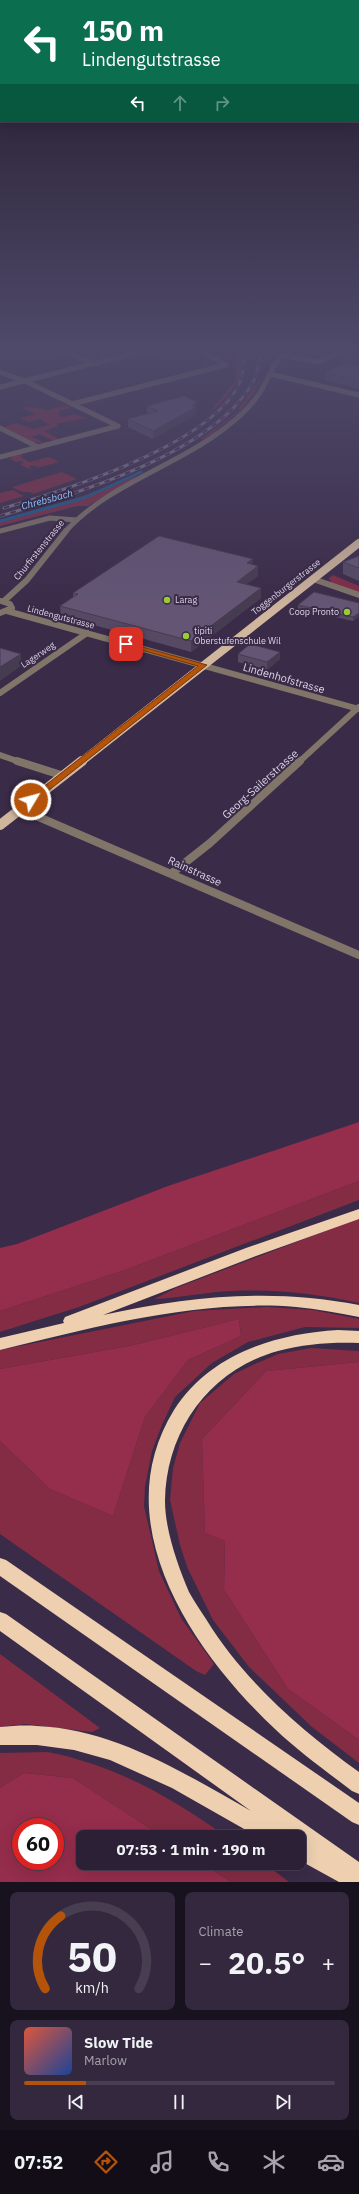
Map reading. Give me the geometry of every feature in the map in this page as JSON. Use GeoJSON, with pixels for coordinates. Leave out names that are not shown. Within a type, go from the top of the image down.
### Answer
{"type":"FeatureCollection","features":[{"type":"Feature","properties":{"kind":"highway"},"geometry":{"type":"LineString","coordinates":[[28,1337],[359,1214]]}},
{"type":"Feature","properties":{"kind":"highway"},"geometry":{"type":"LineString","coordinates":[[0,1344],[159,1310],[222,1301],[262,1299],[305,1301],[359,1311]]}},
{"type":"Feature","properties":{"kind":"highway"},"geometry":{"type":"LineString","coordinates":[[359,1338],[337,1336],[281,1343],[252,1353],[221,1371],[194,1395],[176,1421],[160,1462],[156,1490],[158,1522],[164,1548],[174,1577],[201,1628],[235,1673],[263,1706],[310,1747],[359,1784]]}},
{"type":"Feature","properties":{"kind":"highway"},"geometry":{"type":"LineString","coordinates":[[0,1566],[359,1815]]}},
{"type":"Feature","properties":{"kind":"highway"},"geometry":{"type":"LineString","coordinates":[[0,1620],[160,1735],[359,1874]]}},
{"type":"Feature","properties":{"kind":"highway"},"geometry":{"type":"LineString","coordinates":[[0,1736],[48,1736],[97,1745],[148,1767],[265,1830]]}},
{"type":"Feature","properties":{"kind":"highway"},"geometry":{"type":"LineString","coordinates":[[306,1853],[359,1882]]}},
{"type":"Feature","properties":{"kind":"main road","name":"Toggenburgerstrasse"},"geometry":{"type":"LineString","coordinates":[[0,825],[359,543]]}},
{"type":"Feature","properties":{"kind":"street"},"geometry":{"type":"LineString","coordinates":[[20,438],[38,447]]}},
{"type":"Feature","properties":{"kind":"street"},"geometry":{"type":"LineString","coordinates":[[0,457],[73,438]]}},
{"type":"Feature","properties":{"kind":"street","name":"Churfirstenstrasse"},"geometry":{"type":"LineString","coordinates":[[2,601],[25,583],[77,520],[98,503],[212,438]]}},
{"type":"Feature","properties":{"kind":"street"},"geometry":{"type":"LineString","coordinates":[[0,531],[50,518],[77,520]]}},
{"type":"Feature","properties":{"kind":"street"},"geometry":{"type":"LineString","coordinates":[[313,579],[359,595]]}},
{"type":"Feature","properties":{"kind":"street"},"geometry":{"type":"LineString","coordinates":[[0,613],[8,611],[12,606],[2,601]]}},
{"type":"Feature","properties":{"kind":"street","name":"Lindengutstrasse"},"geometry":{"type":"LineString","coordinates":[[8,611],[203,665]]}},
{"type":"Feature","properties":{"kind":"street","name":"Lagerweg"},"geometry":{"type":"LineString","coordinates":[[0,693],[87,633]]}},
{"type":"Feature","properties":{"kind":"street","name":"Lindenhofstrasse"},"geometry":{"type":"LineString","coordinates":[[203,665],[358,708]]}},
{"type":"Feature","properties":{"kind":"street","name":"Georg-Sailerstrasse"},"geometry":{"type":"LineString","coordinates":[[172,872],[210,843],[358,708]]}},
{"type":"Feature","properties":{"kind":"street"},"geometry":{"type":"LineString","coordinates":[[0,755],[64,776]]}},
{"type":"Feature","properties":{"kind":"street","name":"Rainstrasse"},"geometry":{"type":"LineString","coordinates":[[20,808],[172,872],[359,955]]}},
{"type":"Feature","properties":{"kind":"shaded area"},"geometry":{"type":"Polygon","coordinates":[[[25,438],[33,438],[46,443],[33,442],[25,438]]]}},
{"type":"Feature","properties":{"kind":"shaded area"},"geometry":{"type":"Polygon","coordinates":[[[47,438],[59,439],[53,441],[47,438]]]}},
{"type":"Feature","properties":{"kind":"shaded area"},"geometry":{"type":"Polygon","coordinates":[[[21,454],[23,455],[20,457],[30,462],[49,457],[59,462],[33,469],[39,466],[29,466],[31,468],[29,469],[19,464],[24,463],[21,461],[16,462],[10,459],[13,458],[10,457],[21,454]]]}},
{"type":"Feature","properties":{"kind":"shaded area"},"geometry":{"type":"Polygon","coordinates":[[[62,472],[77,479],[33,494],[30,492],[22,492],[12,487],[62,472]]]}},
{"type":"Feature","properties":{"kind":"shaded area"},"geometry":{"type":"Polygon","coordinates":[[[133,476],[137,477],[88,506],[77,506],[0,526],[0,521],[86,495],[133,476]]]}},
{"type":"Feature","properties":{"kind":"shaded area"},"geometry":{"type":"Polygon","coordinates":[[[13,490],[24,496],[0,503],[0,493],[13,490]]]}},
{"type":"Feature","properties":{"kind":"shaded area"},"geometry":{"type":"Polygon","coordinates":[[[333,575],[359,586],[359,593],[329,583],[331,580],[328,579],[333,575]]]}},
{"type":"Feature","properties":{"kind":"shaded area"},"geometry":{"type":"Polygon","coordinates":[[[359,1122],[359,1181],[125,1270],[0,1311],[0,1248],[17,1244],[168,1186],[359,1122]]]}},
{"type":"Feature","properties":{"kind":"shaded area"},"geometry":{"type":"Polygon","coordinates":[[[359,1181],[359,1200],[79,1307],[0,1332],[0,1311],[125,1270],[359,1181]]]}},
{"type":"Feature","properties":{"kind":"shaded area"},"geometry":{"type":"Polygon","coordinates":[[[359,1218],[359,1303],[328,1297],[264,1291],[222,1292],[154,1299],[176,1288],[359,1218]]]}},
{"type":"Feature","properties":{"kind":"shaded area"},"geometry":{"type":"Polygon","coordinates":[[[267,1307],[313,1310],[359,1319],[359,1328],[305,1327],[248,1342],[212,1363],[175,1397],[162,1425],[152,1451],[145,1487],[144,1506],[159,1571],[181,1618],[214,1664],[205,1675],[196,1671],[0,1534],[0,1441],[50,1489],[113,1516],[145,1417],[188,1360],[241,1336],[239,1319],[134,1345],[0,1369],[0,1350],[194,1311],[267,1307]]]}},
{"type":"Feature","properties":{"kind":"shaded area"},"geometry":{"type":"Polygon","coordinates":[[[239,1319],[241,1336],[188,1360],[145,1417],[113,1516],[50,1489],[0,1441],[0,1369],[134,1345],[239,1319]]]}},
{"type":"Feature","properties":{"kind":"shaded area"},"geometry":{"type":"Polygon","coordinates":[[[311,1348],[359,1351],[359,1362],[266,1371],[202,1439],[205,1533],[225,1541],[224,1590],[288,1689],[359,1740],[359,1763],[312,1727],[249,1667],[213,1620],[188,1569],[180,1545],[170,1500],[173,1468],[180,1443],[200,1403],[234,1374],[278,1354],[311,1348]]]}},
{"type":"Feature","properties":{"kind":"shaded area"},"geometry":{"type":"Polygon","coordinates":[[[359,1362],[359,1740],[288,1689],[224,1590],[225,1541],[205,1533],[202,1439],[266,1371],[359,1362]]]}},
{"type":"Feature","properties":{"kind":"shaded area"},"geometry":{"type":"Polygon","coordinates":[[[0,1654],[100,1728],[92,1732],[25,1724],[0,1727],[0,1654]]]}},
{"type":"Feature","properties":{"kind":"shaded area"},"geometry":{"type":"Polygon","coordinates":[[[47,1752],[96,1765],[142,1784],[217,1830],[152,1830],[73,1778],[24,1773],[0,1788],[0,1753],[47,1752]]]}},
{"type":"Feature","properties":{"kind":"shaded area"},"geometry":{"type":"Polygon","coordinates":[[[24,1773],[73,1778],[152,1830],[76,1830],[76,1870],[213,1870],[231,1882],[0,1882],[0,1788],[24,1773]]]}},
{"type":"Feature","properties":{"kind":"shaded area"},"geometry":{"type":"Polygon","coordinates":[[[213,1870],[273,1870],[289,1882],[231,1882],[213,1870]]]}},
{"type":"Feature","properties":{"kind":"building","name":"Larag"},"geometry":{"type":"Polygon","coordinates":[[[159,536],[253,559],[247,563],[258,566],[237,582],[261,588],[191,641],[60,606],[78,594],[73,593],[159,536]]]}},
{"type":"Feature","properties":{"kind":"building"},"geometry":{"type":"Polygon","coordinates":[[[359,556],[359,568],[343,562],[359,556]]]}},
{"type":"Feature","properties":{"kind":"building"},"geometry":{"type":"Polygon","coordinates":[[[314,592],[359,603],[359,613],[353,617],[298,605],[314,592]]]}},
{"type":"Feature","properties":{"kind":"building"},"geometry":{"type":"Polygon","coordinates":[[[250,644],[280,652],[267,662],[238,654],[250,644]]]}},
{"type":"Feature","properties":{"kind":"building"},"geometry":{"type":"Polygon","coordinates":[[[0,648],[21,654],[0,667],[0,648]]]}},
{"type":"Feature","properties":{"kind":"waterway","name":"Chrebsbach"},"geometry":{"type":"LineString","coordinates":[[0,521],[84,498],[141,472]]}},
{"type":"Feature","properties":{"kind":"railway"},"geometry":{"type":"LineString","coordinates":[[4,508],[95,478],[162,449],[182,438]]}},
{"type":"Feature","properties":{"kind":"railway"},"geometry":{"type":"LineString","coordinates":[[0,516],[66,496],[140,468],[175,450],[194,438]]}},
{"type":"Feature","properties":{"kind":"place","name":"Larag"},"geometry":{"type":"Point","coordinates":[167,600]}},
{"type":"Feature","properties":{"kind":"place","name":"Coop Pronto"},"geometry":{"type":"Point","coordinates":[347,612]}},
{"type":"Feature","properties":{"kind":"place","name":"tipiti Oberstufenschule Wil"},"geometry":{"type":"Point","coordinates":[186,636]}},
{"type":"Feature","properties":{"kind":"route"},"geometry":{"type":"LineString","coordinates":[[31,800],[64,776],[203,665],[126,644]]}}]}
